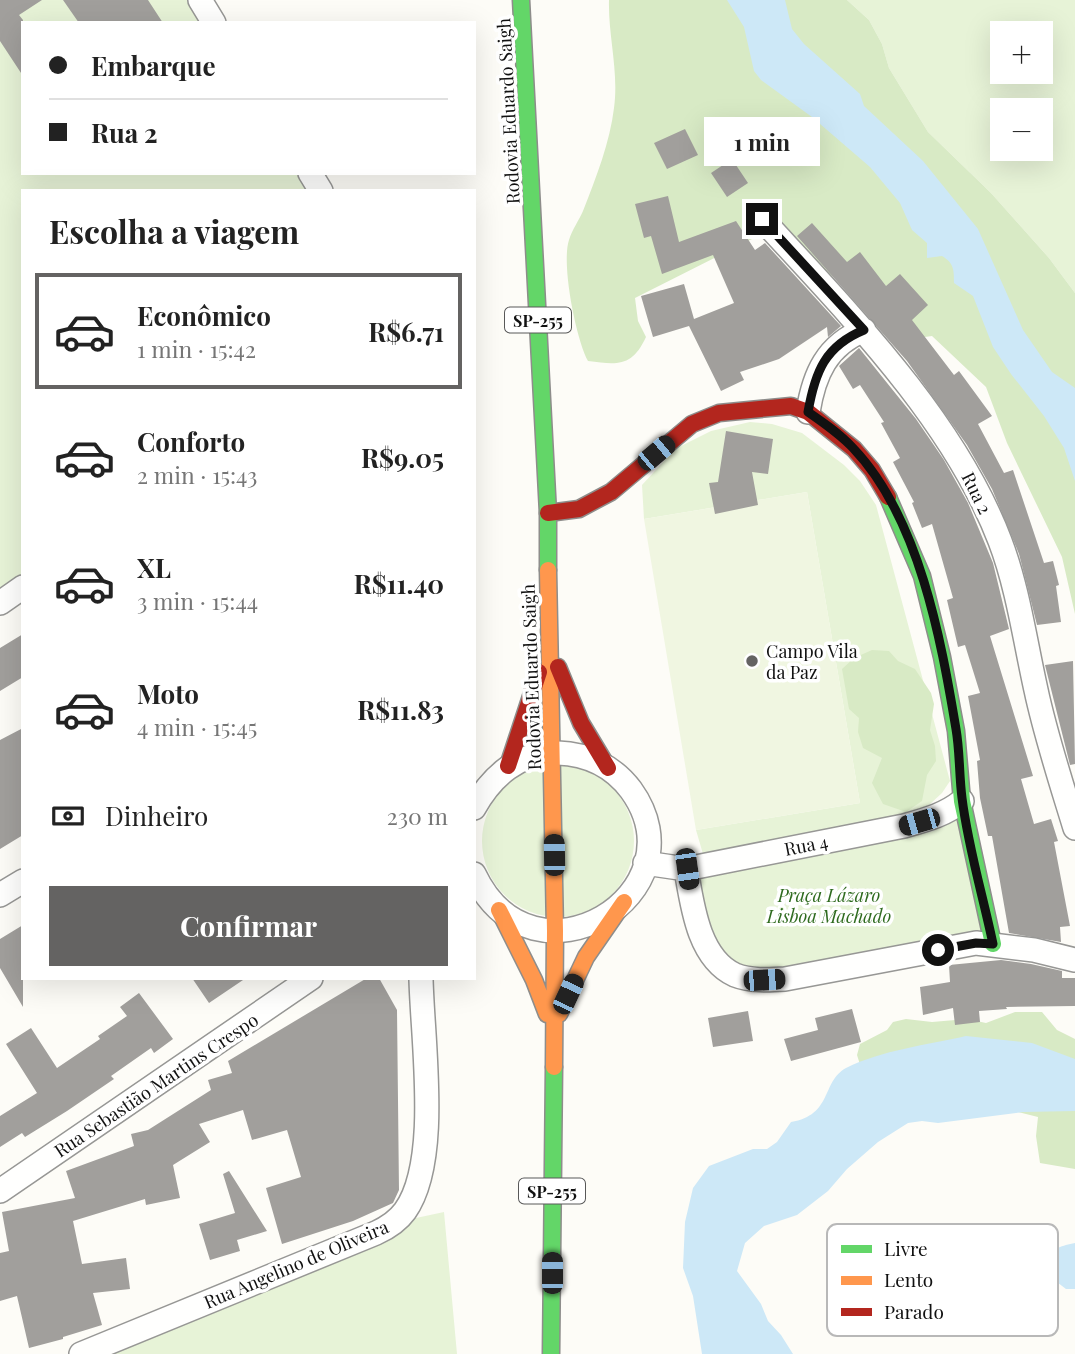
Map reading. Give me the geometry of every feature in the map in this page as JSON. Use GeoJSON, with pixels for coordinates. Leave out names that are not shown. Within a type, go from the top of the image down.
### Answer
{"type":"FeatureCollection","features":[{"type":"Feature","properties":{"kind":"main road","name":"Rodovia Eduardo Saigh"},"geometry":{"type":"LineString","coordinates":[[521,0],[548,513],[547,639],[555,931],[551,1354]]}},
{"type":"Feature","properties":{"kind":"main road"},"geometry":{"type":"LineString","coordinates":[[548,513],[579,509],[611,492],[692,424],[719,413],[779,405],[808,412],[839,435],[872,470],[895,510],[922,576],[942,657],[956,731],[962,801],[993,944]]}},
{"type":"Feature","properties":{"kind":"main road"},"geometry":{"type":"LineString","coordinates":[[508,766],[534,693],[547,639]]}},
{"type":"Feature","properties":{"kind":"main road"},"geometry":{"type":"LineString","coordinates":[[547,639],[581,723],[608,768]]}},
{"type":"Feature","properties":{"kind":"main road"},"geometry":{"type":"LineString","coordinates":[[552,1029],[586,957],[624,902]]}},
{"type":"Feature","properties":{"kind":"main road"},"geometry":{"type":"LineString","coordinates":[[499,910],[534,981],[552,1029]]}},
{"type":"Feature","properties":{"kind":"street"},"geometry":{"type":"LineString","coordinates":[[200,0],[213,21]]}},
{"type":"Feature","properties":{"kind":"street","name":"Rua 2"},"geometry":{"type":"LineString","coordinates":[[762,219],[880,348],[963,464],[1000,540],[1046,730],[1075,828]]}},
{"type":"Feature","properties":{"kind":"street"},"geometry":{"type":"LineString","coordinates":[[808,412],[813,382],[832,350],[850,335],[864,330]]}},
{"type":"Feature","properties":{"kind":"street"},"geometry":{"type":"LineString","coordinates":[[0,603],[21,588]]}},
{"type":"Feature","properties":{"kind":"street"},"geometry":{"type":"LineString","coordinates":[[476,878],[482,891],[499,910],[522,924],[555,931],[590,926],[624,902],[640,878],[645,863],[648,836],[642,810],[628,786],[608,768],[584,756],[552,752],[527,758],[508,766],[480,790]]}},
{"type":"Feature","properties":{"kind":"street","name":"Rua 4"},"geometry":{"type":"LineString","coordinates":[[645,863],[687,869],[904,826],[935,817],[953,809],[962,801]]}},
{"type":"Feature","properties":{"kind":"street"},"geometry":{"type":"LineString","coordinates":[[687,869],[697,923],[706,944],[719,962],[736,975],[764,980],[785,979],[964,945],[993,944],[1075,960]]}},
{"type":"Feature","properties":{"kind":"street"},"geometry":{"type":"LineString","coordinates":[[0,895],[21,882]]}},
{"type":"Feature","properties":{"kind":"street","name":"Rua Sebastião Martins Crespo"},"geometry":{"type":"LineString","coordinates":[[0,1191],[308,980]]}},
{"type":"Feature","properties":{"kind":"street","name":"Rua Angelino de Oliveira"},"geometry":{"type":"LineString","coordinates":[[81,1354],[376,1233],[391,1226],[405,1211],[421,1172],[426,1124],[421,980]]}},
{"type":"Feature","properties":{"kind":"green space"},"geometry":{"type":"Polygon","coordinates":[[[0,0],[190,0],[204,21],[21,21],[21,175],[302,175],[312,189],[21,189],[21,576],[0,590],[0,0]]]}},
{"type":"Feature","properties":{"kind":"green space"},"geometry":{"type":"Polygon","coordinates":[[[609,0],[847,0],[869,20],[882,44],[889,68],[928,132],[991,193],[1049,258],[1075,293],[1075,614],[1062,557],[1007,443],[986,387],[932,336],[918,338],[779,238],[754,238],[635,298],[638,321],[646,337],[641,347],[623,362],[588,361],[571,301],[567,251],[570,236],[583,211],[606,147],[612,121],[615,81],[609,0]]]}},
{"type":"Feature","properties":{"kind":"green space"},"geometry":{"type":"Polygon","coordinates":[[[847,0],[1075,0],[1075,293],[1049,258],[991,193],[928,132],[889,68],[882,44],[869,20],[847,0]]]}},
{"type":"Feature","properties":{"kind":"green space"},"geometry":{"type":"Polygon","coordinates":[[[750,422],[772,424],[802,433],[844,465],[860,481],[876,505],[950,781],[929,805],[887,823],[703,854],[696,830],[860,803],[807,492],[644,519],[642,485],[675,449],[711,431],[750,422]]]}},
{"type":"Feature","properties":{"kind":"green space","name":"Campo Vila da Paz"},"geometry":{"type":"Polygon","coordinates":[[[807,492],[860,803],[696,830],[644,519],[807,492]]]}},
{"type":"Feature","properties":{"kind":"green space"},"geometry":{"type":"Polygon","coordinates":[[[872,650],[889,651],[898,661],[915,669],[931,693],[934,704],[930,730],[936,761],[927,775],[922,801],[906,812],[883,804],[872,783],[882,758],[863,748],[858,732],[859,718],[849,709],[842,669],[854,658],[872,650]]]}},
{"type":"Feature","properties":{"kind":"green space"},"geometry":{"type":"Polygon","coordinates":[[[558,765],[587,770],[612,787],[629,812],[634,841],[629,870],[612,895],[587,912],[558,917],[529,912],[504,895],[487,870],[482,841],[487,812],[504,787],[529,770],[558,765]]]}},
{"type":"Feature","properties":{"kind":"green space","name":"Praça Lázaro Lisboa Machado"},"geometry":{"type":"Polygon","coordinates":[[[957,816],[982,937],[767,974],[739,968],[719,951],[708,926],[696,873],[820,849],[930,832],[943,827],[957,816]]]}},
{"type":"Feature","properties":{"kind":"green space"},"geometry":{"type":"Polygon","coordinates":[[[1015,1012],[1042,1012],[1057,1030],[1075,1039],[1075,1169],[1040,1163],[1036,1136],[1038,1117],[863,1074],[857,1055],[860,1044],[887,1030],[893,1022],[906,1019],[932,1022],[967,1019],[986,1023],[1015,1012]]]}},
{"type":"Feature","properties":{"kind":"green space"},"geometry":{"type":"Polygon","coordinates":[[[444,1212],[457,1354],[112,1354],[394,1237],[416,1218],[444,1212]]]}},
{"type":"Feature","properties":{"kind":"water"},"geometry":{"type":"Polygon","coordinates":[[[727,0],[785,0],[792,29],[804,44],[860,94],[864,106],[923,161],[978,229],[1023,330],[1052,372],[1075,388],[1075,481],[1064,448],[993,347],[973,296],[954,283],[951,264],[942,256],[927,258],[927,243],[912,230],[900,203],[870,167],[812,117],[761,80],[754,71],[744,27],[727,0]]]}},
{"type":"Feature","properties":{"kind":"water"},"geometry":{"type":"Polygon","coordinates":[[[966,1036],[1032,1043],[1075,1059],[1075,1111],[1023,1112],[938,1123],[908,1123],[878,1142],[847,1169],[828,1191],[797,1215],[764,1226],[745,1243],[737,1271],[761,1304],[768,1321],[793,1354],[702,1354],[693,1296],[683,1268],[685,1222],[693,1188],[709,1166],[753,1149],[767,1149],[777,1142],[791,1122],[814,1113],[833,1081],[846,1068],[890,1052],[966,1036]]]}},
{"type":"Feature","properties":{"kind":"water"},"geometry":{"type":"Polygon","coordinates":[[[1075,1243],[1075,1289],[1066,1289],[1058,1283],[1058,1248],[1075,1243]]]}},
{"type":"Feature","properties":{"kind":"building"},"geometry":{"type":"Polygon","coordinates":[[[0,0],[42,0],[19,15],[23,20],[21,73],[0,41],[0,0]]]}},
{"type":"Feature","properties":{"kind":"building"},"geometry":{"type":"Polygon","coordinates":[[[63,0],[148,0],[162,21],[78,21],[63,0]]]}},
{"type":"Feature","properties":{"kind":"building"},"geometry":{"type":"Polygon","coordinates":[[[685,129],[698,155],[667,169],[654,143],[685,129]]]}},
{"type":"Feature","properties":{"kind":"building"},"geometry":{"type":"Polygon","coordinates":[[[732,159],[748,183],[727,197],[711,173],[732,159]]]}},
{"type":"Feature","properties":{"kind":"building"},"geometry":{"type":"Polygon","coordinates":[[[668,196],[679,242],[736,221],[755,250],[765,243],[841,326],[828,337],[827,327],[779,359],[740,372],[744,380],[721,391],[689,326],[653,337],[641,296],[684,284],[694,319],[734,303],[713,255],[662,274],[651,236],[644,238],[635,204],[668,196]]]}},
{"type":"Feature","properties":{"kind":"building"},"geometry":{"type":"Polygon","coordinates":[[[812,223],[847,262],[860,252],[886,286],[900,274],[928,305],[912,320],[954,375],[959,371],[992,416],[978,424],[1004,473],[1013,470],[1044,563],[1053,561],[1059,585],[1056,586],[1061,622],[1037,625],[1019,554],[992,489],[967,445],[907,361],[797,236],[812,223]]]}},
{"type":"Feature","properties":{"kind":"building"},"geometry":{"type":"Polygon","coordinates":[[[859,348],[916,419],[944,460],[968,503],[993,563],[1009,629],[990,636],[1033,776],[1021,779],[1034,824],[1051,819],[1058,841],[1054,842],[1070,926],[1060,927],[1061,942],[1009,933],[992,836],[988,836],[980,798],[977,761],[980,760],[968,696],[980,693],[965,645],[958,647],[947,600],[953,598],[932,524],[922,528],[912,503],[914,502],[893,462],[900,458],[881,423],[884,422],[860,385],[853,389],[839,366],[859,348]]]}},
{"type":"Feature","properties":{"kind":"building"},"geometry":{"type":"Polygon","coordinates":[[[726,431],[773,439],[768,474],[752,472],[758,505],[715,514],[709,483],[718,482],[726,431]]]}},
{"type":"Feature","properties":{"kind":"building"},"geometry":{"type":"Polygon","coordinates":[[[21,635],[21,678],[0,691],[0,648],[21,635]]]}},
{"type":"Feature","properties":{"kind":"building"},"geometry":{"type":"Polygon","coordinates":[[[1073,661],[1075,764],[1070,765],[1045,665],[1073,661]]]}},
{"type":"Feature","properties":{"kind":"building"},"geometry":{"type":"Polygon","coordinates":[[[21,729],[21,836],[0,849],[0,740],[21,729]]]}},
{"type":"Feature","properties":{"kind":"building"},"geometry":{"type":"Polygon","coordinates":[[[21,926],[23,1007],[0,968],[0,939],[21,926]]]}},
{"type":"Feature","properties":{"kind":"building"},"geometry":{"type":"Polygon","coordinates":[[[1001,960],[1062,971],[1062,978],[1075,978],[1075,1006],[1006,1007],[1007,1009],[979,1011],[980,1022],[955,1025],[953,1008],[923,1015],[920,987],[950,982],[949,965],[1001,960]]]}},
{"type":"Feature","properties":{"kind":"building"},"geometry":{"type":"Polygon","coordinates":[[[193,980],[243,980],[209,1003],[193,980]]]}},
{"type":"Feature","properties":{"kind":"building"},"geometry":{"type":"Polygon","coordinates":[[[364,980],[380,980],[397,1010],[399,1190],[393,1203],[353,1221],[282,1244],[266,1188],[301,1177],[287,1130],[252,1140],[243,1110],[199,1124],[210,1142],[173,1165],[180,1198],[146,1205],[145,1199],[73,1221],[82,1264],[126,1258],[130,1289],[93,1293],[102,1325],[29,1348],[17,1296],[0,1301],[0,1253],[9,1251],[2,1212],[75,1198],[66,1171],[134,1146],[131,1134],[148,1130],[211,1090],[208,1080],[232,1073],[228,1061],[364,980]]]}},
{"type":"Feature","properties":{"kind":"building"},"geometry":{"type":"Polygon","coordinates":[[[139,993],[173,1039],[154,1053],[151,1048],[111,1076],[114,1079],[67,1111],[25,1137],[22,1133],[0,1147],[0,1116],[37,1093],[6,1044],[31,1028],[57,1068],[100,1039],[98,1036],[127,1016],[120,1007],[139,993]]]}},
{"type":"Feature","properties":{"kind":"building"},"geometry":{"type":"Polygon","coordinates":[[[852,1009],[861,1042],[791,1061],[784,1039],[818,1030],[815,1018],[852,1009]]]}},
{"type":"Feature","properties":{"kind":"building"},"geometry":{"type":"Polygon","coordinates":[[[748,1011],[753,1041],[713,1047],[708,1018],[748,1011]]]}},
{"type":"Feature","properties":{"kind":"building"},"geometry":{"type":"Polygon","coordinates":[[[229,1171],[267,1231],[237,1240],[240,1251],[210,1260],[199,1224],[235,1213],[223,1174],[229,1171]]]}},
{"type":"Feature","properties":{"kind":"traffic: fast"},"geometry":{"type":"LineString","coordinates":[[521,0],[548,513],[548,570]]}},
{"type":"Feature","properties":{"kind":"traffic: fast"},"geometry":{"type":"LineString","coordinates":[[888,497],[922,576],[942,657],[956,731],[962,801],[993,944]]}},
{"type":"Feature","properties":{"kind":"traffic: fast"},"geometry":{"type":"LineString","coordinates":[[551,1354],[554,1067]]}},
{"type":"Feature","properties":{"kind":"traffic: slow"},"geometry":{"type":"LineString","coordinates":[[548,570],[555,931],[554,1067]]}},
{"type":"Feature","properties":{"kind":"traffic: slow"},"geometry":{"type":"LineString","coordinates":[[559,1014],[586,957],[624,902]]}},
{"type":"Feature","properties":{"kind":"traffic: slow"},"geometry":{"type":"LineString","coordinates":[[499,910],[534,980],[547,1014]]}},
{"type":"Feature","properties":{"kind":"traffic: jam"},"geometry":{"type":"LineString","coordinates":[[548,513],[579,509],[611,492],[692,424],[719,413],[791,406],[808,412],[854,449],[872,470],[888,497]]}},
{"type":"Feature","properties":{"kind":"traffic: jam"},"geometry":{"type":"LineString","coordinates":[[558,667],[581,723],[608,768]]}},
{"type":"Feature","properties":{"kind":"traffic: jam"},"geometry":{"type":"LineString","coordinates":[[508,766],[539,672]]}},
{"type":"Feature","properties":{"kind":"place","name":"Campo Vila da Paz"},"geometry":{"type":"Point","coordinates":[752,661]}},
{"type":"Feature","properties":{"kind":"route"},"geometry":{"type":"LineString","coordinates":[[762,219],[864,330],[850,335],[832,350],[821,365],[813,382],[808,412],[854,449],[872,470],[895,510],[922,576],[942,657],[956,731],[962,801],[993,944],[976,943],[938,950]]}}]}
